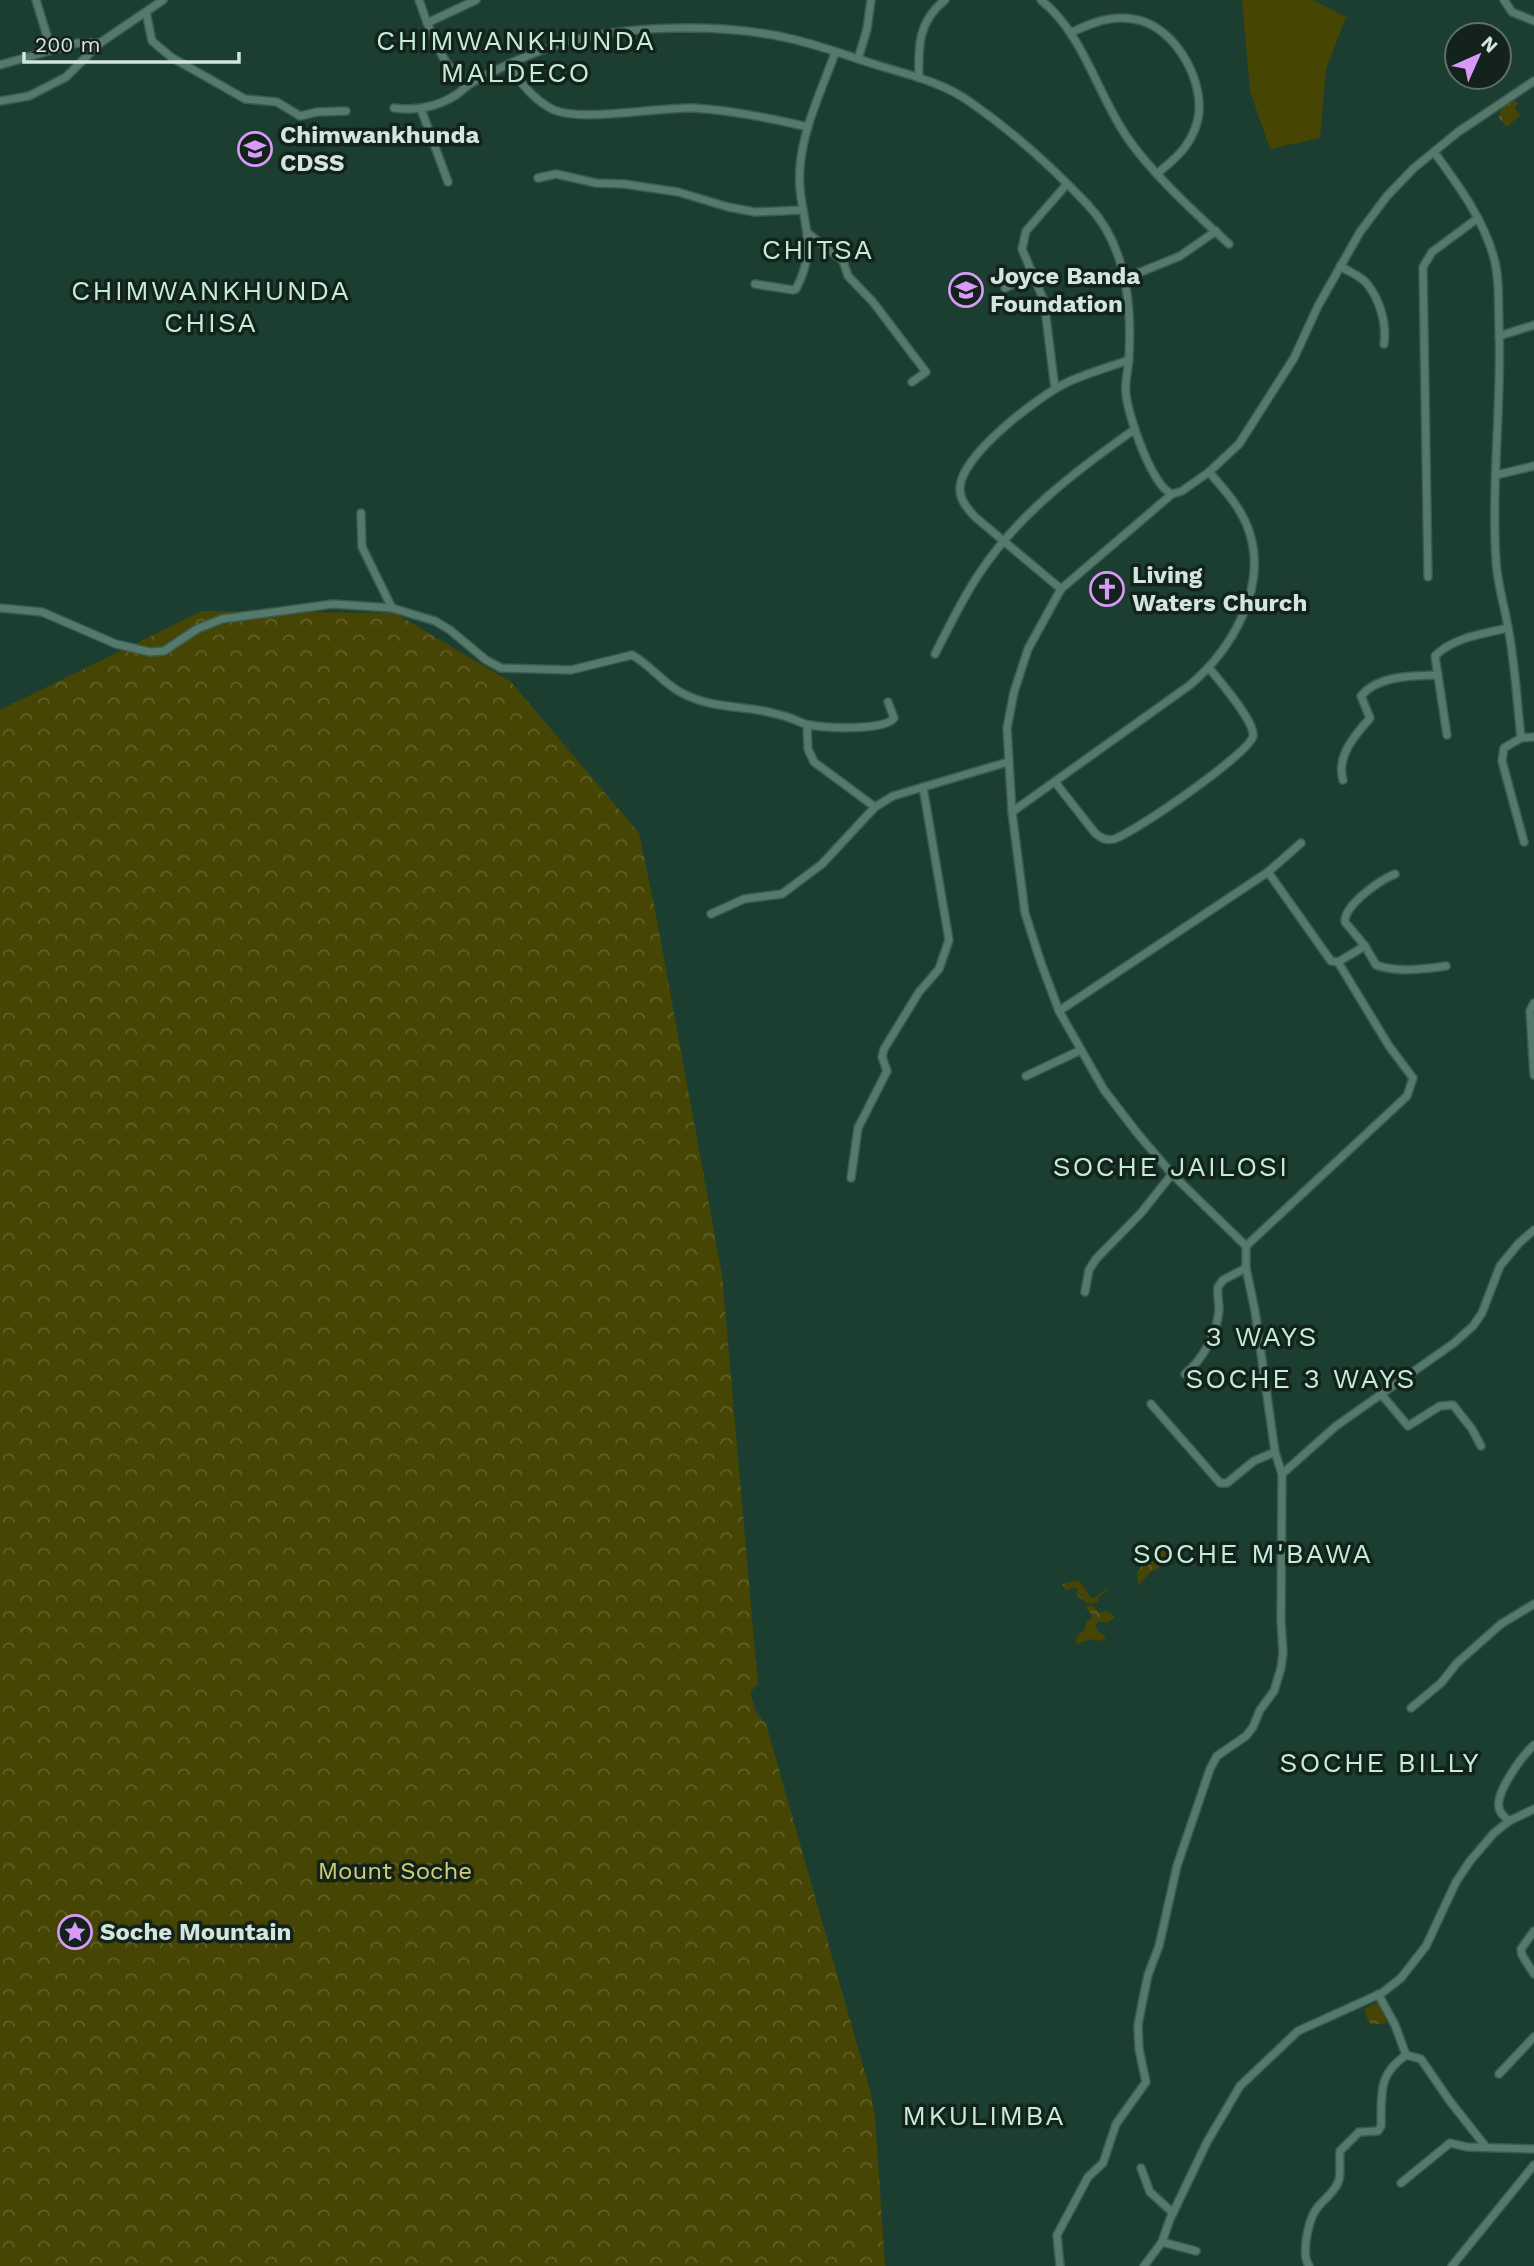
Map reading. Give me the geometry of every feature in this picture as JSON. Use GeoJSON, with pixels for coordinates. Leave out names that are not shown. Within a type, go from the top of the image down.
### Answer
{"type":"FeatureCollection","features":[{"type":"Feature","properties":{"kind":"street"},"geometry":{"type":"LineString","coordinates":[[36,0],[42,27],[51,49]]}},
{"type":"Feature","properties":{"kind":"street"},"geometry":{"type":"LineString","coordinates":[[0,101],[41,92],[74,70],[100,43],[163,0]]}},
{"type":"Feature","properties":{"kind":"street"},"geometry":{"type":"LineString","coordinates":[[419,0],[446,62],[458,76],[470,83]]}},
{"type":"Feature","properties":{"kind":"street"},"geometry":{"type":"LineString","coordinates":[[427,23],[476,0]]}},
{"type":"Feature","properties":{"kind":"street"},"geometry":{"type":"LineString","coordinates":[[858,59],[867,29],[871,0]]}},
{"type":"Feature","properties":{"kind":"street"},"geometry":{"type":"LineString","coordinates":[[919,78],[919,44],[923,26],[933,10],[945,0]]}},
{"type":"Feature","properties":{"kind":"street"},"geometry":{"type":"LineString","coordinates":[[1041,0],[1072,32],[1124,133],[1158,173],[1229,244]]}},
{"type":"Feature","properties":{"kind":"street"},"geometry":{"type":"LineString","coordinates":[[1504,0],[1512,12],[1534,21]]}},
{"type":"Feature","properties":{"kind":"street"},"geometry":{"type":"LineString","coordinates":[[146,12],[150,36],[155,45],[245,100],[277,102],[300,116],[317,112],[346,111]]}},
{"type":"Feature","properties":{"kind":"street"},"geometry":{"type":"LineString","coordinates":[[1072,32],[1102,20],[1118,17],[1135,19],[1150,23],[1164,32],[1180,53],[1197,89],[1199,114],[1186,146],[1158,173]]}},
{"type":"Feature","properties":{"kind":"street"},"geometry":{"type":"LineString","coordinates":[[394,108],[421,109],[448,100],[470,83],[559,44],[584,38],[664,29],[708,28],[753,31],[794,39],[919,78],[970,101],[1015,137],[1096,213],[1126,278],[1131,324],[1125,392],[1135,429],[1144,454],[1163,488],[1172,494]]}},
{"type":"Feature","properties":{"kind":"street"},"geometry":{"type":"LineString","coordinates":[[0,65],[77,43],[100,43]]}},
{"type":"Feature","properties":{"kind":"street"},"geometry":{"type":"LineString","coordinates":[[755,284],[796,289],[804,271],[809,234],[803,211],[799,168],[808,127],[835,53]]}},
{"type":"Feature","properties":{"kind":"street"},"geometry":{"type":"LineString","coordinates":[[508,66],[533,95],[564,113],[598,114],[691,108],[757,115],[808,127]]}},
{"type":"Feature","properties":{"kind":"street"},"geometry":{"type":"LineString","coordinates":[[1059,2266],[1057,2235],[1088,2176],[1103,2163],[1116,2124],[1146,2082],[1139,2049],[1138,2025],[1143,1998],[1159,1946],[1177,1866],[1210,1769],[1217,1756],[1246,1736],[1253,1727],[1260,1710],[1274,1691],[1281,1668],[1282,1474],[1275,1451],[1255,1311],[1246,1268],[1246,1246],[1171,1174],[1104,1090],[1059,1012],[1041,963],[1026,913],[1012,812],[1007,728],[1014,692],[1028,649],[1061,589],[1172,494],[1182,491],[1209,472],[1239,444],[1294,358],[1318,306],[1360,232],[1387,196],[1458,132],[1534,81]]}},
{"type":"Feature","properties":{"kind":"street"},"geometry":{"type":"LineString","coordinates":[[421,109],[448,182]]}},
{"type":"Feature","properties":{"kind":"street"},"geometry":{"type":"LineString","coordinates":[[1434,152],[1478,218],[1494,260],[1500,384],[1496,559],[1508,628],[1521,738]]}},
{"type":"Feature","properties":{"kind":"street"},"geometry":{"type":"LineString","coordinates":[[538,178],[556,174],[596,183],[678,192],[727,207],[755,212],[803,211]]}},
{"type":"Feature","properties":{"kind":"street"},"geometry":{"type":"LineString","coordinates":[[1055,389],[1044,301],[1022,249],[1026,231],[1067,184]]}},
{"type":"Feature","properties":{"kind":"street"},"geometry":{"type":"LineString","coordinates":[[1428,577],[1423,267],[1432,252],[1478,218]]}},
{"type":"Feature","properties":{"kind":"street"},"geometry":{"type":"LineString","coordinates":[[1126,278],[1180,256],[1216,232]]}},
{"type":"Feature","properties":{"kind":"street"},"geometry":{"type":"LineString","coordinates":[[809,234],[843,261],[848,276],[873,302],[917,359],[926,372],[912,382]]}},
{"type":"Feature","properties":{"kind":"street"},"geometry":{"type":"LineString","coordinates":[[1340,266],[1368,285],[1381,312],[1384,344]]}},
{"type":"Feature","properties":{"kind":"street"},"geometry":{"type":"LineString","coordinates":[[1005,288],[1032,275]]}},
{"type":"Feature","properties":{"kind":"street"},"geometry":{"type":"LineString","coordinates":[[1499,336],[1534,325]]}},
{"type":"Feature","properties":{"kind":"street"},"geometry":{"type":"LineString","coordinates":[[1061,589],[1003,542],[964,504],[960,488],[963,475],[982,450],[1009,424],[1055,389],[1086,374],[1129,360]]}},
{"type":"Feature","properties":{"kind":"street"},"geometry":{"type":"LineString","coordinates":[[935,654],[979,572],[1003,542],[1069,477],[1135,429]]}},
{"type":"Feature","properties":{"kind":"street"},"geometry":{"type":"LineString","coordinates":[[1496,475],[1534,466]]}},
{"type":"Feature","properties":{"kind":"street"},"geometry":{"type":"LineString","coordinates":[[1012,812],[1210,669],[1238,625],[1255,576],[1250,534],[1234,503],[1209,472]]}},
{"type":"Feature","properties":{"kind":"street"},"geometry":{"type":"LineString","coordinates":[[361,513],[362,547],[392,608]]}},
{"type":"Feature","properties":{"kind":"street"},"geometry":{"type":"LineString","coordinates":[[0,608],[42,612],[116,644],[150,652],[164,650],[207,624],[246,614],[333,604],[392,608],[435,621],[485,660],[501,668],[572,670],[632,655],[664,682],[689,696],[735,708],[785,716],[807,725],[855,727],[887,724],[894,718],[888,702]]}},
{"type":"Feature","properties":{"kind":"street"},"geometry":{"type":"LineString","coordinates":[[1447,735],[1435,656],[1445,646],[1468,637],[1508,628]]}},
{"type":"Feature","properties":{"kind":"street"},"geometry":{"type":"LineString","coordinates":[[1055,782],[1095,834],[1109,840],[1116,839],[1146,822],[1230,762],[1250,743],[1254,735],[1251,723],[1210,669]]}},
{"type":"Feature","properties":{"kind":"street"},"geometry":{"type":"LineString","coordinates":[[1343,780],[1340,770],[1345,753],[1370,718],[1361,696],[1367,689],[1390,680],[1438,675]]}},
{"type":"Feature","properties":{"kind":"street"},"geometry":{"type":"LineString","coordinates":[[807,725],[808,748],[814,762],[874,807]]}},
{"type":"Feature","properties":{"kind":"street"},"geometry":{"type":"LineString","coordinates":[[1524,842],[1502,761],[1504,748],[1521,738],[1534,737]]}},
{"type":"Feature","properties":{"kind":"street"},"geometry":{"type":"LineString","coordinates":[[710,914],[744,899],[782,894],[822,864],[874,807],[893,796],[1008,762]]}},
{"type":"Feature","properties":{"kind":"street"},"geometry":{"type":"LineString","coordinates":[[851,1178],[858,1128],[887,1071],[882,1057],[884,1049],[919,992],[939,969],[949,940],[923,787]]}},
{"type":"Feature","properties":{"kind":"street"},"geometry":{"type":"LineString","coordinates":[[1059,1012],[1268,872],[1301,843]]}},
{"type":"Feature","properties":{"kind":"street"},"geometry":{"type":"LineString","coordinates":[[1268,872],[1331,961],[1338,962],[1366,946]]}},
{"type":"Feature","properties":{"kind":"street"},"geometry":{"type":"LineString","coordinates":[[1395,874],[1384,878],[1368,891],[1345,916],[1345,922],[1366,946],[1376,965],[1384,968],[1446,967]]}},
{"type":"Feature","properties":{"kind":"street"},"geometry":{"type":"LineString","coordinates":[[1246,1246],[1407,1096],[1412,1084],[1413,1078],[1389,1046],[1338,962]]}},
{"type":"Feature","properties":{"kind":"street"},"geometry":{"type":"LineString","coordinates":[[1534,1003],[1530,1011],[1534,1075]]}},
{"type":"Feature","properties":{"kind":"street"},"geometry":{"type":"LineString","coordinates":[[1026,1076],[1081,1050]]}},
{"type":"Feature","properties":{"kind":"street"},"geometry":{"type":"LineString","coordinates":[[1085,1292],[1089,1270],[1096,1259],[1140,1213],[1171,1174]]}},
{"type":"Feature","properties":{"kind":"street"},"geometry":{"type":"LineString","coordinates":[[1282,1474],[1336,1426],[1454,1343],[1473,1326],[1482,1313],[1500,1266],[1534,1230]]}},
{"type":"Feature","properties":{"kind":"street"},"geometry":{"type":"LineString","coordinates":[[1185,1374],[1200,1359],[1210,1341],[1219,1310],[1218,1287],[1223,1280],[1246,1268]]}},
{"type":"Feature","properties":{"kind":"street"},"geometry":{"type":"LineString","coordinates":[[1381,1394],[1408,1426],[1440,1406],[1453,1405],[1472,1429],[1481,1446]]}},
{"type":"Feature","properties":{"kind":"street"},"geometry":{"type":"LineString","coordinates":[[1151,1404],[1220,1483],[1227,1483],[1254,1461],[1275,1451]]}},
{"type":"Feature","properties":{"kind":"street"},"geometry":{"type":"LineString","coordinates":[[1411,1708],[1441,1683],[1457,1663],[1501,1623],[1534,1604]]}},
{"type":"Feature","properties":{"kind":"street"},"geometry":{"type":"LineString","coordinates":[[1509,1821],[1501,1813],[1498,1801],[1517,1764],[1534,1745]]}},
{"type":"Feature","properties":{"kind":"street"},"geometry":{"type":"LineString","coordinates":[[1144,2266],[1162,2242],[1207,2142],[1246,2079],[1302,2029],[1378,1994],[1401,1978],[1429,1940],[1456,1882],[1483,1846],[1509,1821],[1534,1809]]}},
{"type":"Feature","properties":{"kind":"street"},"geometry":{"type":"LineString","coordinates":[[1534,1931],[1521,1949],[1534,1974]]}},
{"type":"Feature","properties":{"kind":"street"},"geometry":{"type":"LineString","coordinates":[[1378,1994],[1395,2025],[1406,2055]]}},
{"type":"Feature","properties":{"kind":"street"},"geometry":{"type":"LineString","coordinates":[[1499,2074],[1534,2037]]}},
{"type":"Feature","properties":{"kind":"street"},"geometry":{"type":"LineString","coordinates":[[1406,2055],[1420,2059],[1486,2147]]}},
{"type":"Feature","properties":{"kind":"street"},"geometry":{"type":"LineString","coordinates":[[1304,2264],[1312,2217],[1339,2179],[1340,2151],[1359,2132],[1378,2131],[1381,2126],[1383,2081],[1392,2065],[1406,2055]]}},
{"type":"Feature","properties":{"kind":"street"},"geometry":{"type":"LineString","coordinates":[[1401,2183],[1450,2143],[1467,2147],[1534,2149]]}},
{"type":"Feature","properties":{"kind":"street"},"geometry":{"type":"LineString","coordinates":[[1452,2266],[1534,2165]]}},
{"type":"Feature","properties":{"kind":"street"},"geometry":{"type":"LineString","coordinates":[[1142,2168],[1150,2192],[1173,2213]]}},
{"type":"Feature","properties":{"kind":"street"},"geometry":{"type":"LineString","coordinates":[[1162,2242],[1196,2251]]}},
{"type":"Feature","properties":{"kind":"green space"},"geometry":{"type":"Polygon","coordinates":[[[1242,0],[1313,0],[1346,17],[1326,69],[1320,138],[1270,149],[1250,91],[1242,0]]]}},
{"type":"Feature","properties":{"kind":"green space"},"geometry":{"type":"Polygon","coordinates":[[[1510,99],[1518,103],[1515,108],[1520,115],[1507,127],[1499,118],[1501,110],[1510,99]]]}},
{"type":"Feature","properties":{"kind":"green space","name":"Mount Soche"},"geometry":{"type":"Polygon","coordinates":[[[202,611],[395,613],[511,682],[639,833],[722,1275],[758,1685],[750,1692],[756,1712],[766,1724],[870,2090],[875,2116],[885,2266],[0,2266],[0,710],[202,611]]]}},
{"type":"Feature","properties":{"kind":"green space"},"geometry":{"type":"Polygon","coordinates":[[[1160,1548],[1169,1554],[1164,1564],[1138,1585],[1137,1572],[1150,1556],[1159,1556],[1160,1548]]]}},
{"type":"Feature","properties":{"kind":"green space"},"geometry":{"type":"Polygon","coordinates":[[[1079,1580],[1092,1599],[1108,1590],[1100,1596],[1098,1602],[1087,1604],[1076,1594],[1078,1589],[1074,1587],[1066,1591],[1062,1584],[1079,1580]]]}},
{"type":"Feature","properties":{"kind":"green space"},"geometry":{"type":"Polygon","coordinates":[[[1093,1606],[1099,1613],[1106,1611],[1115,1617],[1107,1623],[1099,1621],[1095,1626],[1107,1638],[1098,1641],[1090,1639],[1077,1644],[1075,1642],[1078,1635],[1084,1631],[1087,1621],[1091,1620],[1092,1615],[1086,1608],[1093,1606]]]}},
{"type":"Feature","properties":{"kind":"green space"},"geometry":{"type":"Polygon","coordinates":[[[1378,2002],[1387,2023],[1371,2024],[1364,2009],[1378,2002]]]}},
{"type":"Feature","properties":{"kind":"place","name":"Chimwankhunda CDSS"},"geometry":{"type":"Point","coordinates":[255,149]}},
{"type":"Feature","properties":{"kind":"place","name":"Joyce Banda Foundation"},"geometry":{"type":"Point","coordinates":[966,290]}},
{"type":"Feature","properties":{"kind":"place","name":"Living Waters Church"},"geometry":{"type":"Point","coordinates":[1107,589]}},
{"type":"Feature","properties":{"kind":"place","name":"Soche Mountain"},"geometry":{"type":"Point","coordinates":[75,1932]}},
{"type":"Feature","properties":{"kind":"district","name":"CHIMWANKHUNDA MALDECO"},"geometry":{"type":"Point","coordinates":[516,56]}},
{"type":"Feature","properties":{"kind":"district","name":"CHITSA"},"geometry":{"type":"Point","coordinates":[818,249]}},
{"type":"Feature","properties":{"kind":"district","name":"CHIMWANKHUNDA CHISA"},"geometry":{"type":"Point","coordinates":[211,306]}},
{"type":"Feature","properties":{"kind":"district","name":"SOCHE JAILOSI"},"geometry":{"type":"Point","coordinates":[1171,1166]}},
{"type":"Feature","properties":{"kind":"district","name":"3 WAYS"},"geometry":{"type":"Point","coordinates":[1262,1336]}},
{"type":"Feature","properties":{"kind":"district","name":"SOCHE 3 WAYS"},"geometry":{"type":"Point","coordinates":[1301,1378]}},
{"type":"Feature","properties":{"kind":"district","name":"SOCHE M'BAWA"},"geometry":{"type":"Point","coordinates":[1253,1553]}},
{"type":"Feature","properties":{"kind":"district","name":"SOCHE BILLY"},"geometry":{"type":"Point","coordinates":[1380,1762]}},
{"type":"Feature","properties":{"kind":"district","name":"MKULIMBA"},"geometry":{"type":"Point","coordinates":[984,2115]}}]}
